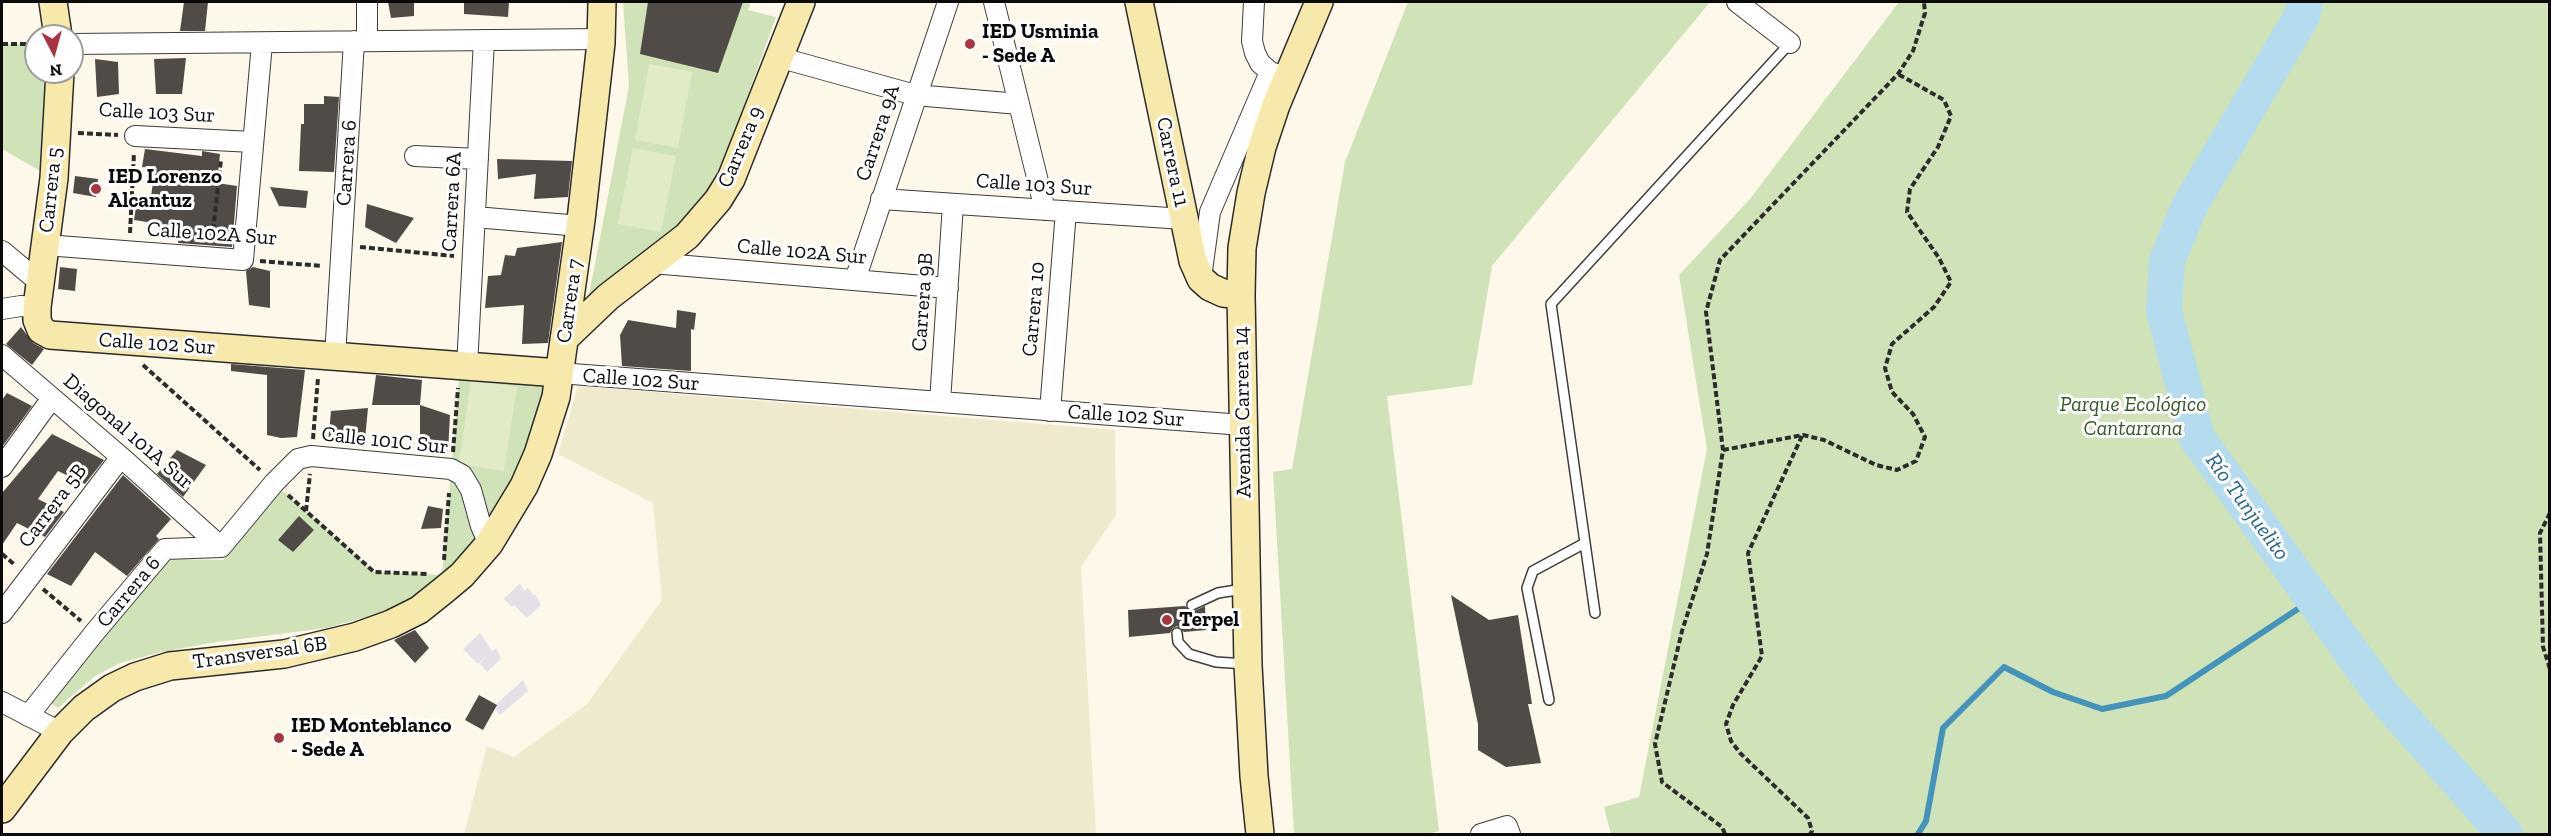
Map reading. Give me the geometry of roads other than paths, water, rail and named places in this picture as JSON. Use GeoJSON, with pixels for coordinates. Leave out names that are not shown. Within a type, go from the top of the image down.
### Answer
{"type":"FeatureCollection","features":[{"type":"Feature","properties":{"kind":"street"},"geometry":{"type":"LineString","coordinates":[[53,2],[56,24]]}},
{"type":"Feature","properties":{"kind":"street","name":"Carrera 6"},"geometry":{"type":"LineString","coordinates":[[327,357],[340,268],[360,41],[367,2]]}},
{"type":"Feature","properties":{"kind":"street","name":"Carrera 7"},"geometry":{"type":"LineString","coordinates":[[462,575],[489,544],[515,503],[538,454],[550,420],[560,374],[580,226],[601,39],[602,2]]}},
{"type":"Feature","properties":{"kind":"street","name":"Carrera 9"},"geometry":{"type":"LineString","coordinates":[[564,339],[608,297],[687,236],[704,218],[731,179],[801,2]]}},
{"type":"Feature","properties":{"kind":"street","name":"Carrera 9A"},"geometry":{"type":"LineString","coordinates":[[855,280],[948,2]]}},
{"type":"Feature","properties":{"kind":"street"},"geometry":{"type":"LineString","coordinates":[[994,2],[1045,210]]}},
{"type":"Feature","properties":{"kind":"street","name":"Carrera 11"},"geometry":{"type":"LineString","coordinates":[[1139,2],[1193,261],[1201,279]]}},
{"type":"Feature","properties":{"kind":"street"},"geometry":{"type":"LineString","coordinates":[[1240,295],[1217,290],[1201,279],[1210,212],[1278,75],[1260,63],[1255,53],[1252,41],[1254,2]]}},
{"type":"Feature","properties":{"kind":"street","name":"Avenida Carrera 14"},"geometry":{"type":"LineString","coordinates":[[1260,834],[1254,776],[1248,664],[1240,295],[1242,248],[1251,193],[1278,75],[1319,2]]}},
{"type":"Feature","properties":{"kind":"street"},"geometry":{"type":"LineString","coordinates":[[1737,2],[1790,43]]}},
{"type":"Feature","properties":{"kind":"street"},"geometry":{"type":"LineString","coordinates":[[84,44],[601,39]]}},
{"type":"Feature","properties":{"kind":"street","name":"Carrera 6A"},"geometry":{"type":"LineString","coordinates":[[467,367],[484,40]]}},
{"type":"Feature","properties":{"kind":"street"},"geometry":{"type":"LineString","coordinates":[[254,142],[262,43]]}},
{"type":"Feature","properties":{"kind":"street"},"geometry":{"type":"LineString","coordinates":[[778,57],[915,95],[1019,104]]}},
{"type":"Feature","properties":{"kind":"street","name":"Carrera 5"},"geometry":{"type":"LineString","coordinates":[[39,306],[57,132],[59,84]]}},
{"type":"Feature","properties":{"kind":"street","name":"Calle 103 Sur"},"geometry":{"type":"LineString","coordinates":[[135,136],[254,142]]}},
{"type":"Feature","properties":{"kind":"street","name":"Calle 102A Sur"},"geometry":{"type":"LineString","coordinates":[[45,245],[243,260],[254,142]]}},
{"type":"Feature","properties":{"kind":"street"},"geometry":{"type":"LineString","coordinates":[[415,156],[478,159]]}},
{"type":"Feature","properties":{"kind":"street","name":"Calle 103 Sur"},"geometry":{"type":"LineString","coordinates":[[881,199],[1184,219]]}},
{"type":"Feature","properties":{"kind":"street","name":"Carrera 9B"},"geometry":{"type":"LineString","coordinates":[[940,402],[953,204]]}},
{"type":"Feature","properties":{"kind":"street","name":"Carrera 10"},"geometry":{"type":"LineString","coordinates":[[1050,411],[1066,212]]}},
{"type":"Feature","properties":{"kind":"street"},"geometry":{"type":"LineString","coordinates":[[475,217],[580,226]]}},
{"type":"Feature","properties":{"kind":"street"},"geometry":{"type":"LineString","coordinates":[[2,251],[39,306]]}},
{"type":"Feature","properties":{"kind":"street","name":"Calle 102A Sur"},"geometry":{"type":"LineString","coordinates":[[652,264],[948,288]]}},
{"type":"Feature","properties":{"kind":"street"},"geometry":{"type":"LineString","coordinates":[[2,309],[39,306]]}},
{"type":"Feature","properties":{"kind":"street","name":"Calle 102 Sur"},"geometry":{"type":"LineString","coordinates":[[39,306],[50,335],[59,337],[1243,425]]}},
{"type":"Feature","properties":{"kind":"street","name":"Diagonal 101A Sur"},"geometry":{"type":"LineString","coordinates":[[2,355],[222,547]]}},
{"type":"Feature","properties":{"kind":"street"},"geometry":{"type":"LineString","coordinates":[[2,467],[52,398]]}},
{"type":"Feature","properties":{"kind":"street","name":"Calle 101C Sur"},"geometry":{"type":"LineString","coordinates":[[222,547],[274,483],[298,459],[311,456],[452,469],[462,475],[471,490],[481,526],[489,544]]}},
{"type":"Feature","properties":{"kind":"street","name":"Carrera 5B"},"geometry":{"type":"LineString","coordinates":[[2,614],[121,457]]}},
{"type":"Feature","properties":{"kind":"street","name":"Carrera 6"},"geometry":{"type":"LineString","coordinates":[[28,716],[94,632],[165,549],[222,547]]}},
{"type":"Feature","properties":{"kind":"street","name":"Transversal 6B"},"geometry":{"type":"LineString","coordinates":[[60,732],[84,708],[112,688],[135,677],[170,666],[284,654],[355,637],[391,624],[419,610],[462,575]]}},
{"type":"Feature","properties":{"kind":"street"},"geometry":{"type":"LineString","coordinates":[[2,702],[60,732],[31,767],[2,809]]}},
{"type":"Feature","properties":{"kind":"street"},"geometry":{"type":"LineString","coordinates":[[1481,834],[1509,830]]}},
{"type":"Feature","properties":{"kind":"lane"},"geometry":{"type":"LineString","coordinates":[[1594,613],[1551,304],[1790,43]]}},
{"type":"Feature","properties":{"kind":"lane"},"geometry":{"type":"LineString","coordinates":[[1549,700],[1527,588],[1533,571],[1585,543]]}},
{"type":"Feature","properties":{"kind":"lane"},"geometry":{"type":"LineString","coordinates":[[1192,605],[1218,593],[1247,588]]}},
{"type":"Feature","properties":{"kind":"lane"},"geometry":{"type":"LineString","coordinates":[[1177,633],[1178,642],[1189,654],[1216,662],[1248,664]]}},
{"type":"Feature","properties":{"kind":"waterway","name":"Río Tunjuelito"},"geometry":{"type":"LineString","coordinates":[[2305,2],[2302,16],[2189,207],[2167,261],[2164,311],[2197,438],[2383,696],[2505,834]]}},
{"type":"Feature","properties":{"kind":"waterway"},"geometry":{"type":"LineString","coordinates":[[1918,834],[1926,821],[1943,728],[2004,667],[2053,692],[2102,709],[2166,696],[2313,599]]}},
{"type":"Feature","properties":{"kind":"place","name":"IED Usminia - Sede A"},"geometry":{"type":"Point","coordinates":[970,44]}},
{"type":"Feature","properties":{"kind":"place","name":"IED Lorenzo Alcantuz"},"geometry":{"type":"Point","coordinates":[96,189]}},
{"type":"Feature","properties":{"kind":"place","name":"Terpel"},"geometry":{"type":"Point","coordinates":[1167,620]}},
{"type":"Feature","properties":{"kind":"place","name":"IED Monteblanco - Sede A"},"geometry":{"type":"Point","coordinates":[279,738]}},
{"type":"Feature","properties":{"kind":"park label","name":"Parque Ecológico Cantarrana"},"geometry":{"type":"Point","coordinates":[2133,417]}}]}
